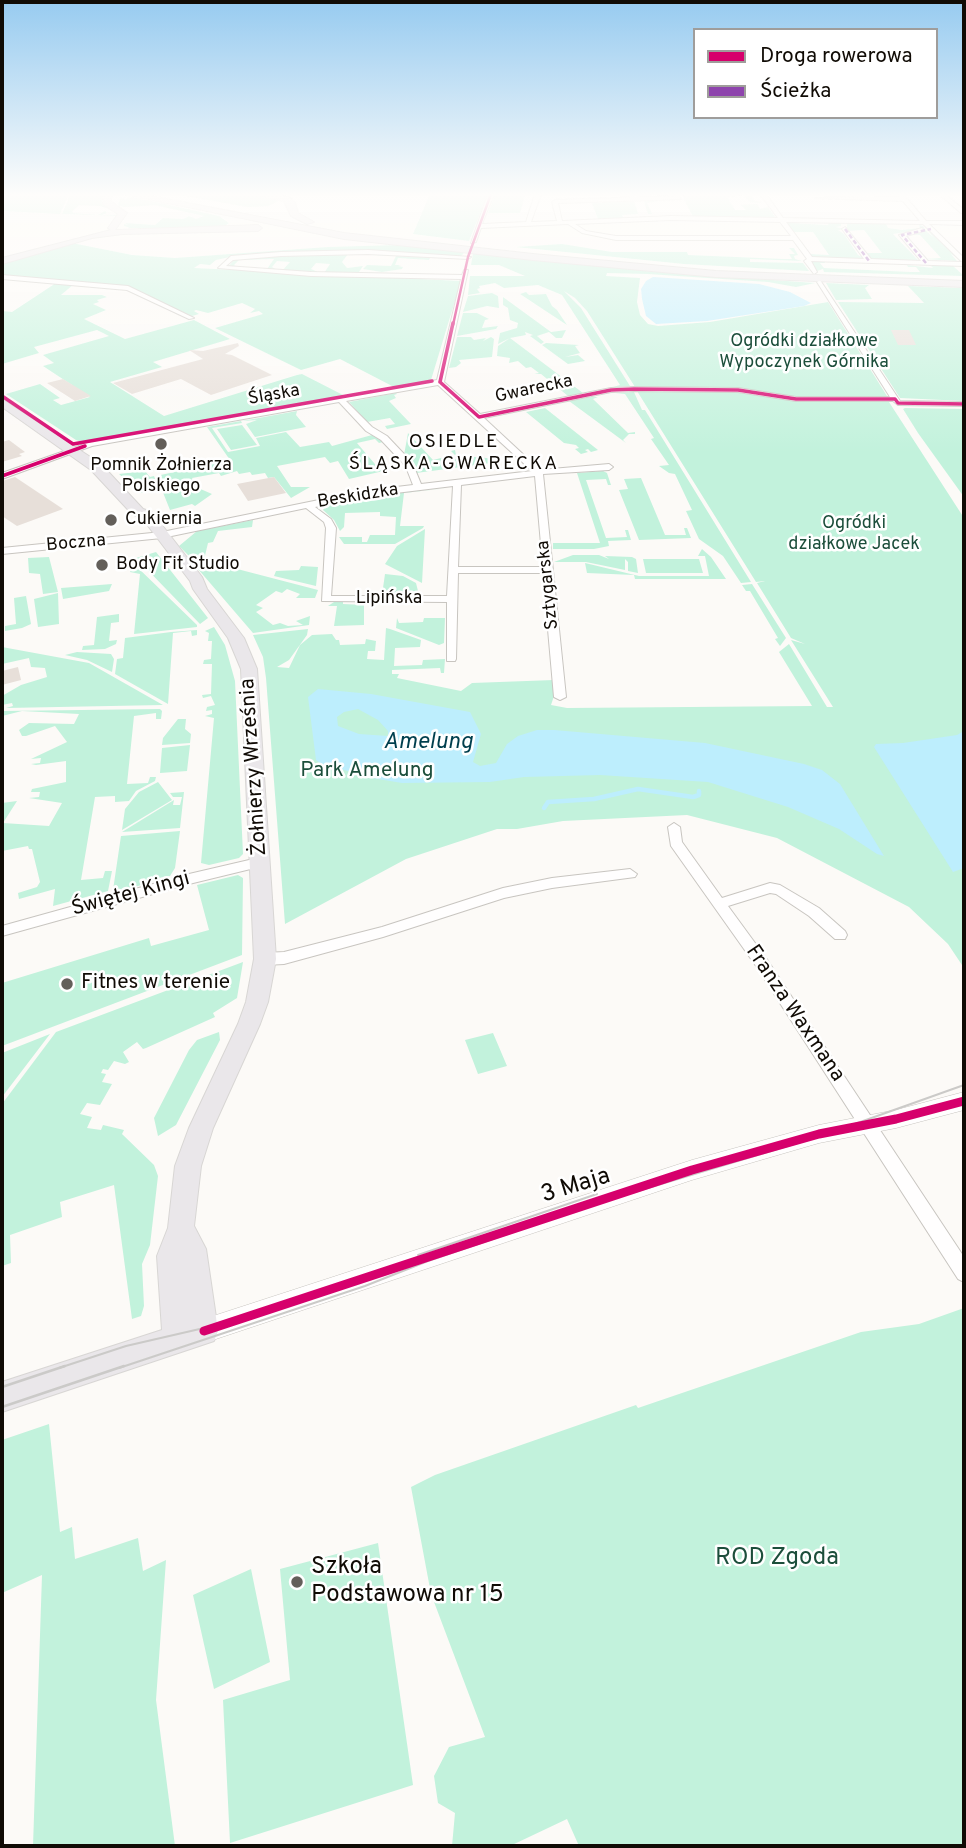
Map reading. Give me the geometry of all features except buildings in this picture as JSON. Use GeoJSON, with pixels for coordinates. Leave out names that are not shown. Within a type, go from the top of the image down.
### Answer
{"type":"FeatureCollection","features":[{"type":"Feature","properties":{"kind":"main road"},"geometry":{"type":"LineString","coordinates":[[849,280],[964,283]]}},
{"type":"Feature","properties":{"kind":"main road"},"geometry":{"type":"LineString","coordinates":[[918,280],[964,283]]}},
{"type":"Feature","properties":{"kind":"main road","name":"Żołnierzy Września"},"geometry":{"type":"LineString","coordinates":[[2,402],[106,476],[138,512],[138,518],[156,536],[187,582],[200,589],[241,646],[248,669],[262,862],[265,959],[257,1002],[249,1024],[206,1116],[188,1166],[181,1228],[170,1256],[191,1335]]}},
{"type":"Feature","properties":{"kind":"main road","name":"3 Maja"},"geometry":{"type":"LineString","coordinates":[[2,1397],[191,1335]]}},
{"type":"Feature","properties":{"kind":"street"},"geometry":{"type":"LineString","coordinates":[[39,280],[128,288],[191,318]]}},
{"type":"Feature","properties":{"kind":"street"},"geometry":{"type":"LineString","coordinates":[[440,382],[464,280]]}},
{"type":"Feature","properties":{"kind":"street"},"geometry":{"type":"LineString","coordinates":[[820,282],[896,401]]}},
{"type":"Feature","properties":{"kind":"street","name":"Gwarecka"},"geometry":{"type":"LineString","coordinates":[[440,382],[539,474]]}},
{"type":"Feature","properties":{"kind":"street","name":"Śląska"},"geometry":{"type":"LineString","coordinates":[[2,476],[90,444],[440,382]]}},
{"type":"Feature","properties":{"kind":"street","name":"Gwarecka"},"geometry":{"type":"LineString","coordinates":[[479,417],[611,390],[738,390],[796,399],[964,404]]}},
{"type":"Feature","properties":{"kind":"street"},"geometry":{"type":"LineString","coordinates":[[341,400],[369,429],[384,438],[410,467],[418,488]]}},
{"type":"Feature","properties":{"kind":"street","name":"Beskidzka"},"geometry":{"type":"LineString","coordinates":[[156,536],[334,499],[609,467]]}},
{"type":"Feature","properties":{"kind":"street","name":"Sztygarska"},"geometry":{"type":"LineString","coordinates":[[539,474],[560,697]]}},
{"type":"Feature","properties":{"kind":"street","name":"Lipińska"},"geometry":{"type":"LineString","coordinates":[[452,659],[457,483]]}},
{"type":"Feature","properties":{"kind":"street","name":"Lipińska"},"geometry":{"type":"LineString","coordinates":[[307,505],[328,522],[331,528],[326,599],[453,599]]}},
{"type":"Feature","properties":{"kind":"street","name":"Boczna"},"geometry":{"type":"LineString","coordinates":[[2,551],[156,536]]}},
{"type":"Feature","properties":{"kind":"street"},"geometry":{"type":"LineString","coordinates":[[455,570],[548,570]]}},
{"type":"Feature","properties":{"kind":"street","name":"Franza Waxmana"},"geometry":{"type":"LineString","coordinates":[[674,827],[676,844],[761,962],[964,1273]]}},
{"type":"Feature","properties":{"kind":"street","name":"Świętej Kingi"},"geometry":{"type":"LineString","coordinates":[[2,931],[189,879],[262,862]]}},
{"type":"Feature","properties":{"kind":"street"},"geometry":{"type":"LineString","coordinates":[[265,959],[284,958],[406,925],[503,893],[552,883],[630,874]]}},
{"type":"Feature","properties":{"kind":"street"},"geometry":{"type":"LineString","coordinates":[[718,904],[770,888],[780,890],[814,912],[840,935]]}},
{"type":"Feature","properties":{"kind":"street","name":"3 Maja"},"geometry":{"type":"LineString","coordinates":[[191,1335],[685,1172],[820,1134],[964,1101]]}},
{"type":"Feature","properties":{"kind":"green space"},"geometry":{"type":"Polygon","coordinates":[[[51,280],[461,281],[431,380],[394,387],[340,359],[301,370],[215,328],[263,314],[259,311],[250,313],[255,309],[242,303],[208,313],[196,310],[194,311],[199,314],[192,316],[128,287],[51,280]]]}},
{"type":"Feature","properties":{"kind":"green space","name":"Ogródki działkowe Wypoczynek Górnika"},"geometry":{"type":"Polygon","coordinates":[[[470,280],[640,280],[637,302],[640,315],[648,324],[658,326],[710,322],[828,302],[887,396],[797,397],[727,387],[635,387],[587,311],[564,291],[581,308],[630,386],[613,387],[620,385],[562,295],[538,285],[504,288],[495,283],[479,286],[477,289],[480,293],[468,295],[470,280]]]}},
{"type":"Feature","properties":{"kind":"green space","name":"Ogródki działkowe Wypoczynek Górnika"},"geometry":{"type":"Polygon","coordinates":[[[742,280],[815,283],[796,287],[742,280]]]}},
{"type":"Feature","properties":{"kind":"green space"},"geometry":{"type":"Polygon","coordinates":[[[56,283],[74,284],[61,295],[107,297],[93,304],[106,310],[84,319],[125,339],[194,320],[230,339],[153,362],[162,367],[110,382],[164,416],[302,374],[345,396],[82,442],[76,440],[6,394],[40,384],[60,398],[53,400],[61,405],[90,397],[43,366],[54,363],[43,355],[109,336],[97,330],[34,347],[39,353],[2,364],[2,311],[12,312],[56,283]]]}},
{"type":"Feature","properties":{"kind":"green space"},"geometry":{"type":"Polygon","coordinates":[[[826,283],[869,285],[865,288],[872,299],[836,300],[826,283]]]}},
{"type":"Feature","properties":{"kind":"green space"},"geometry":{"type":"Polygon","coordinates":[[[908,286],[964,288],[964,401],[900,398],[838,302],[924,303],[908,286]]]}},
{"type":"Feature","properties":{"kind":"green space"},"geometry":{"type":"Polygon","coordinates":[[[526,292],[529,295],[546,294],[567,325],[520,294],[526,292]]]}},
{"type":"Feature","properties":{"kind":"green space"},"geometry":{"type":"Polygon","coordinates":[[[492,293],[498,296],[499,308],[487,306],[463,312],[468,296],[492,293]]]}},
{"type":"Feature","properties":{"kind":"green space"},"geometry":{"type":"Polygon","coordinates":[[[503,297],[551,332],[566,330],[562,338],[556,338],[549,332],[537,336],[544,342],[541,344],[530,336],[533,335],[525,332],[526,335],[498,344],[500,333],[517,328],[518,323],[510,320],[508,308],[503,305],[503,297]]]}},
{"type":"Feature","properties":{"kind":"green space"},"geometry":{"type":"Polygon","coordinates":[[[463,313],[477,313],[489,319],[485,320],[482,328],[498,326],[496,329],[457,336],[463,313]]]}},
{"type":"Feature","properties":{"kind":"green space"},"geometry":{"type":"Polygon","coordinates":[[[457,337],[471,337],[474,340],[486,338],[483,341],[491,337],[494,339],[492,357],[459,360],[461,363],[456,367],[449,368],[457,337]]]}},
{"type":"Feature","properties":{"kind":"green space"},"geometry":{"type":"Polygon","coordinates":[[[510,338],[583,393],[568,396],[541,374],[534,374],[539,373],[531,367],[526,368],[518,361],[509,363],[510,358],[497,356],[498,346],[510,338]]]}},
{"type":"Feature","properties":{"kind":"green space"},"geometry":{"type":"Polygon","coordinates":[[[542,345],[579,345],[575,346],[580,353],[565,357],[578,355],[585,361],[568,364],[542,345]]]}},
{"type":"Feature","properties":{"kind":"green space"},"geometry":{"type":"Polygon","coordinates":[[[637,391],[733,392],[803,402],[889,402],[964,518],[964,968],[948,944],[909,907],[777,838],[687,815],[563,821],[517,829],[497,829],[406,859],[285,924],[266,678],[263,657],[253,635],[308,629],[307,635],[289,660],[277,667],[289,668],[300,645],[312,635],[332,634],[339,640],[340,645],[365,644],[366,639],[376,641],[375,651],[368,651],[367,659],[384,660],[386,628],[421,640],[420,647],[395,648],[394,666],[422,665],[423,660],[445,659],[444,673],[441,673],[440,668],[392,670],[392,674],[399,674],[397,678],[461,691],[472,683],[554,680],[555,693],[551,705],[567,708],[812,706],[779,652],[789,644],[827,707],[833,707],[791,640],[805,644],[791,638],[757,583],[765,581],[756,582],[637,391]]]}},
{"type":"Feature","properties":{"kind":"green space"},"geometry":{"type":"Polygon","coordinates":[[[634,392],[642,410],[645,410],[751,582],[741,583],[723,556],[699,539],[686,511],[692,510],[675,474],[659,466],[669,465],[651,439],[654,438],[625,394],[615,393],[634,392]]]}},
{"type":"Feature","properties":{"kind":"green space"},"geometry":{"type":"Polygon","coordinates":[[[396,393],[396,398],[389,401],[411,424],[387,429],[385,426],[395,424],[390,418],[367,422],[349,402],[396,393]]]}},
{"type":"Feature","properties":{"kind":"green space"},"geometry":{"type":"Polygon","coordinates":[[[598,397],[593,399],[628,433],[635,432],[623,440],[626,443],[569,401],[598,397]]]}},
{"type":"Feature","properties":{"kind":"green space"},"geometry":{"type":"Polygon","coordinates":[[[545,408],[598,450],[591,452],[588,449],[585,450],[588,452],[581,454],[575,449],[579,448],[576,445],[564,443],[526,412],[545,408]]]}},
{"type":"Feature","properties":{"kind":"green space"},"geometry":{"type":"Polygon","coordinates":[[[903,409],[964,409],[964,497],[918,433],[903,409]]]}},
{"type":"Feature","properties":{"kind":"green space"},"geometry":{"type":"Polygon","coordinates":[[[297,411],[296,415],[306,427],[255,437],[246,424],[257,420],[242,421],[297,411]]]}},
{"type":"Feature","properties":{"kind":"green space"},"geometry":{"type":"Polygon","coordinates":[[[241,421],[242,423],[212,428],[228,452],[260,446],[256,438],[286,432],[300,447],[329,442],[332,446],[372,435],[383,442],[379,443],[375,439],[357,443],[380,470],[405,466],[349,479],[338,461],[330,463],[325,457],[277,466],[291,487],[310,487],[291,498],[274,477],[268,478],[265,473],[252,475],[250,472],[239,474],[237,471],[221,476],[219,473],[192,478],[194,482],[161,488],[156,476],[230,460],[207,427],[241,421]]]}},
{"type":"Feature","properties":{"kind":"green space"},"geometry":{"type":"Polygon","coordinates":[[[242,425],[257,445],[231,450],[217,429],[242,425]]]}},
{"type":"Feature","properties":{"kind":"green space"},"geometry":{"type":"Polygon","coordinates":[[[408,433],[433,460],[453,455],[456,458],[419,466],[458,458],[451,451],[455,450],[456,455],[496,459],[499,462],[416,473],[404,455],[408,433]]]}},
{"type":"Feature","properties":{"kind":"green space"},"geometry":{"type":"Polygon","coordinates":[[[145,471],[150,477],[154,476],[159,489],[140,493],[119,474],[145,471]]]}},
{"type":"Feature","properties":{"kind":"green space"},"geometry":{"type":"Polygon","coordinates":[[[577,473],[607,473],[611,485],[608,485],[606,479],[586,480],[606,538],[627,537],[625,530],[628,530],[631,540],[608,541],[609,546],[594,549],[553,549],[553,543],[600,543],[577,473]]]}},
{"type":"Feature","properties":{"kind":"green space"},"geometry":{"type":"Polygon","coordinates":[[[641,478],[665,535],[686,535],[684,528],[687,528],[691,538],[639,540],[619,490],[628,489],[624,479],[641,478]]]}},
{"type":"Feature","properties":{"kind":"green space"},"geometry":{"type":"Polygon","coordinates":[[[189,484],[212,494],[195,506],[192,504],[170,510],[162,490],[189,484]]]}},
{"type":"Feature","properties":{"kind":"green space"},"geometry":{"type":"Polygon","coordinates":[[[448,488],[404,493],[400,526],[424,526],[395,544],[344,544],[339,537],[362,537],[362,542],[367,542],[370,535],[395,535],[396,517],[380,516],[380,512],[345,513],[344,527],[340,531],[334,520],[323,510],[327,504],[343,499],[448,488]]]}},
{"type":"Feature","properties":{"kind":"green space"},"geometry":{"type":"Polygon","coordinates":[[[253,520],[252,527],[218,531],[213,542],[208,543],[203,564],[199,566],[179,546],[197,531],[253,520]]]}},
{"type":"Feature","properties":{"kind":"green space"},"geometry":{"type":"Polygon","coordinates":[[[425,529],[422,583],[385,564],[397,546],[425,529]]]}},
{"type":"Feature","properties":{"kind":"green space"},"geometry":{"type":"Polygon","coordinates":[[[702,549],[726,579],[635,579],[634,575],[587,573],[585,563],[639,576],[709,576],[705,556],[698,556],[702,549]]]}},
{"type":"Feature","properties":{"kind":"green space"},"geometry":{"type":"Polygon","coordinates":[[[156,552],[208,618],[200,624],[136,558],[156,552]]]}},
{"type":"Feature","properties":{"kind":"green space"},"geometry":{"type":"Polygon","coordinates":[[[573,555],[599,555],[609,559],[605,556],[632,557],[636,559],[638,573],[628,571],[628,562],[625,559],[625,570],[586,562],[554,562],[573,555]]]}},
{"type":"Feature","properties":{"kind":"green space"},"geometry":{"type":"Polygon","coordinates":[[[49,557],[58,592],[43,594],[40,574],[29,573],[28,558],[49,557]]]}},
{"type":"Feature","properties":{"kind":"green space"},"geometry":{"type":"Polygon","coordinates":[[[643,559],[699,559],[703,573],[646,573],[643,559]]]}},
{"type":"Feature","properties":{"kind":"green space"},"geometry":{"type":"Polygon","coordinates":[[[134,564],[197,627],[134,634],[140,574],[130,572],[134,564]]]}},
{"type":"Feature","properties":{"kind":"green space"},"geometry":{"type":"Polygon","coordinates":[[[218,564],[318,590],[315,598],[296,598],[300,594],[287,589],[282,593],[276,591],[256,605],[263,608],[256,612],[273,625],[303,625],[296,621],[310,616],[309,625],[253,633],[198,569],[218,564]]]}},
{"type":"Feature","properties":{"kind":"green space"},"geometry":{"type":"Polygon","coordinates":[[[301,566],[318,567],[316,586],[274,576],[276,571],[299,570],[301,566]]]}},
{"type":"Feature","properties":{"kind":"green space"},"geometry":{"type":"Polygon","coordinates":[[[385,574],[403,576],[416,583],[416,595],[382,595],[385,574]]]}},
{"type":"Feature","properties":{"kind":"green space"},"geometry":{"type":"Polygon","coordinates":[[[112,584],[109,591],[63,599],[61,588],[112,584]]]}},
{"type":"Feature","properties":{"kind":"green space"},"geometry":{"type":"Polygon","coordinates":[[[752,584],[786,638],[780,646],[750,591],[746,591],[742,585],[752,584]]]}},
{"type":"Feature","properties":{"kind":"green space"},"geometry":{"type":"Polygon","coordinates":[[[58,593],[59,624],[38,627],[34,599],[58,593]]]}},
{"type":"Feature","properties":{"kind":"green space"},"geometry":{"type":"Polygon","coordinates":[[[26,596],[31,624],[5,631],[5,626],[16,624],[14,598],[26,596]]]}},
{"type":"Feature","properties":{"kind":"green space"},"geometry":{"type":"Polygon","coordinates":[[[343,601],[343,604],[364,605],[364,625],[334,626],[337,606],[328,606],[343,601]]]}},
{"type":"Feature","properties":{"kind":"green space"},"geometry":{"type":"Polygon","coordinates":[[[119,614],[119,622],[111,623],[109,641],[117,640],[116,644],[105,649],[82,650],[83,646],[94,645],[97,617],[119,614]]]}},
{"type":"Feature","properties":{"kind":"green space"},"geometry":{"type":"Polygon","coordinates":[[[397,618],[399,623],[423,622],[424,618],[445,618],[444,643],[439,645],[396,628],[397,618]]]}},
{"type":"Feature","properties":{"kind":"green space"},"geometry":{"type":"Polygon","coordinates":[[[214,627],[225,645],[235,681],[243,854],[239,858],[209,865],[201,863],[214,718],[205,716],[212,714],[212,710],[206,711],[207,707],[215,705],[211,696],[203,698],[202,695],[211,694],[212,664],[203,664],[204,660],[211,659],[212,641],[208,641],[209,633],[205,631],[214,627]]]}},
{"type":"Feature","properties":{"kind":"green space"},"geometry":{"type":"Polygon","coordinates":[[[197,630],[197,635],[192,636],[191,631],[173,633],[168,704],[115,674],[117,659],[123,658],[125,638],[197,630]]]}},
{"type":"Feature","properties":{"kind":"green space"},"geometry":{"type":"Polygon","coordinates":[[[2,647],[89,663],[163,705],[6,708],[13,706],[12,703],[2,705],[2,696],[21,685],[47,677],[45,668],[31,667],[29,658],[2,664],[2,647]]]}},
{"type":"Feature","properties":{"kind":"green space"},"geometry":{"type":"Polygon","coordinates":[[[77,652],[111,654],[114,659],[112,672],[87,660],[65,655],[77,652]]]}},
{"type":"Feature","properties":{"kind":"green space"},"geometry":{"type":"Polygon","coordinates":[[[160,709],[161,719],[156,719],[156,713],[134,716],[127,784],[148,783],[150,777],[156,777],[155,781],[136,791],[129,801],[115,802],[115,796],[95,797],[81,880],[103,878],[105,871],[112,871],[108,891],[53,906],[55,889],[19,899],[18,893],[37,887],[40,882],[32,849],[28,846],[2,851],[2,803],[17,801],[3,823],[49,826],[62,803],[29,798],[39,797],[40,792],[31,792],[32,789],[66,782],[66,761],[36,765],[31,764],[40,763],[41,758],[31,759],[67,742],[55,726],[26,736],[22,736],[19,730],[29,723],[74,724],[79,714],[22,711],[2,716],[2,711],[160,709]]]}},
{"type":"Feature","properties":{"kind":"green space"},"geometry":{"type":"Polygon","coordinates":[[[178,719],[186,719],[185,729],[191,734],[190,743],[162,745],[163,738],[178,719]]]}},
{"type":"Feature","properties":{"kind":"green space"},"geometry":{"type":"Polygon","coordinates":[[[190,745],[187,771],[160,773],[162,748],[190,745]]]}},
{"type":"Feature","properties":{"kind":"green space"},"geometry":{"type":"Polygon","coordinates":[[[158,782],[172,800],[122,830],[125,809],[139,792],[158,782]]]}},
{"type":"Feature","properties":{"kind":"green space"},"geometry":{"type":"Polygon","coordinates":[[[184,792],[180,828],[122,832],[174,800],[173,805],[180,805],[182,797],[173,797],[170,793],[184,792]]]}},
{"type":"Feature","properties":{"kind":"green space"},"geometry":{"type":"Polygon","coordinates":[[[180,831],[175,868],[170,876],[122,891],[113,890],[121,836],[180,831]]]}},
{"type":"Feature","properties":{"kind":"green space"},"geometry":{"type":"Polygon","coordinates":[[[238,875],[243,878],[242,955],[2,1046],[2,983],[149,938],[151,946],[209,930],[197,885],[238,875]]]}},
{"type":"Feature","properties":{"kind":"green space"},"geometry":{"type":"Polygon","coordinates":[[[243,962],[237,998],[213,1013],[215,1017],[146,1048],[143,1049],[137,1042],[123,1052],[129,1062],[125,1064],[114,1061],[108,1070],[103,1069],[101,1073],[106,1074],[102,1082],[112,1084],[100,1105],[87,1103],[80,1114],[92,1117],[87,1128],[101,1130],[103,1125],[124,1130],[122,1134],[154,1165],[158,1176],[150,1245],[142,1264],[144,1306],[141,1316],[132,1319],[114,1185],[60,1202],[62,1217],[10,1235],[11,1263],[2,1266],[2,1104],[56,1032],[243,962]]]}},
{"type":"Feature","properties":{"kind":"green space"},"geometry":{"type":"Polygon","coordinates":[[[219,1032],[220,1040],[176,1125],[158,1136],[154,1118],[189,1050],[197,1040],[219,1032]]]}},
{"type":"Feature","properties":{"kind":"green space"},"geometry":{"type":"Polygon","coordinates":[[[493,1033],[507,1066],[478,1074],[465,1040],[493,1033]]]}},
{"type":"Feature","properties":{"kind":"green space"},"geometry":{"type":"Polygon","coordinates":[[[50,1034],[2,1097],[2,1053],[50,1034]]]}},
{"type":"Feature","properties":{"kind":"green space","name":"ROD Zgoda"},"geometry":{"type":"Polygon","coordinates":[[[964,1308],[964,1846],[579,1846],[567,1819],[510,1846],[452,1846],[455,1813],[438,1803],[434,1776],[449,1747],[485,1737],[431,1594],[411,1487],[435,1475],[636,1405],[638,1408],[861,1332],[919,1324],[964,1308]]]}},
{"type":"Feature","properties":{"kind":"green space"},"geometry":{"type":"Polygon","coordinates":[[[49,1424],[60,1532],[72,1527],[75,1559],[138,1538],[143,1571],[166,1560],[156,1700],[175,1846],[33,1846],[42,1575],[2,1593],[2,1440],[49,1424]]]}},
{"type":"Feature","properties":{"kind":"green space"},"geometry":{"type":"Polygon","coordinates":[[[378,1543],[413,1785],[230,1843],[223,1700],[290,1680],[280,1569],[378,1543]]]}},
{"type":"Feature","properties":{"kind":"green space"},"geometry":{"type":"Polygon","coordinates":[[[251,1569],[270,1662],[214,1689],[193,1595],[251,1569]]]}},
{"type":"Feature","properties":{"kind":"water"},"geometry":{"type":"Polygon","coordinates":[[[702,280],[759,284],[790,292],[811,303],[707,321],[656,324],[646,316],[642,299],[641,289],[646,281],[702,280]]]}},
{"type":"Feature","properties":{"kind":"water","name":"Amelung"},"geometry":{"type":"Polygon","coordinates":[[[318,689],[371,694],[470,712],[481,734],[473,762],[480,766],[496,763],[507,744],[518,736],[537,730],[705,743],[804,764],[822,770],[840,784],[884,856],[839,829],[788,807],[708,782],[600,775],[524,777],[490,782],[402,783],[372,778],[316,760],[308,697],[318,689]],[[358,709],[344,712],[337,717],[338,726],[359,734],[388,736],[388,731],[378,720],[358,709]]]}},
{"type":"Feature","properties":{"kind":"water"},"geometry":{"type":"Polygon","coordinates":[[[964,731],[964,868],[953,872],[874,747],[876,744],[957,735],[964,731]]]}},
{"type":"Feature","properties":{"kind":"waterway"},"geometry":{"type":"LineString","coordinates":[[544,808],[548,802],[594,799],[638,789],[693,797],[699,795],[699,791]]}},
{"type":"Feature","properties":{"kind":"tram line"},"geometry":{"type":"LineString","coordinates":[[119,1368],[365,1286],[428,1261],[608,1200],[821,1136],[964,1085]]}},
{"type":"Feature","properties":{"kind":"tram line"},"geometry":{"type":"LineString","coordinates":[[418,1255],[597,1194]]}},
{"type":"Feature","properties":{"kind":"tram line"},"geometry":{"type":"LineString","coordinates":[[59,1368],[126,1346],[204,1328],[256,1311]]}},
{"type":"Feature","properties":{"kind":"tram line"},"geometry":{"type":"LineString","coordinates":[[59,1368],[65,1366]]}},
{"type":"Feature","properties":{"kind":"tram line"},"geometry":{"type":"LineString","coordinates":[[2,1407],[124,1366]]}},
{"type":"Feature","properties":{"kind":"tram line"},"geometry":{"type":"LineString","coordinates":[[2,1387],[59,1368]]}},
{"type":"Feature","properties":{"kind":"cycle path"},"geometry":{"type":"LineString","coordinates":[[440,382],[463,280]]}},
{"type":"Feature","properties":{"kind":"cycle path"},"geometry":{"type":"LineString","coordinates":[[2,396],[73,444],[432,381]]}},
{"type":"Feature","properties":{"kind":"cycle path"},"geometry":{"type":"LineString","coordinates":[[440,382],[479,417],[611,390],[634,389],[738,390],[796,399],[895,399],[898,403],[964,404]]}},
{"type":"Feature","properties":{"kind":"cycle path"},"geometry":{"type":"LineString","coordinates":[[2,476],[85,446]]}},
{"type":"Feature","properties":{"kind":"cycle path"},"geometry":{"type":"LineString","coordinates":[[204,1331],[692,1170],[819,1134],[896,1119],[964,1101]]}},
{"type":"Feature","properties":{"kind":"place","name":"Pomnik Żołnierza Polskiego"},"geometry":{"type":"Point","coordinates":[161,444]}},
{"type":"Feature","properties":{"kind":"place","name":"Cukiernia"},"geometry":{"type":"Point","coordinates":[111,520]}},
{"type":"Feature","properties":{"kind":"place","name":"Body Fit Studio"},"geometry":{"type":"Point","coordinates":[102,565]}},
{"type":"Feature","properties":{"kind":"place","name":"Fitnes w terenie"},"geometry":{"type":"Point","coordinates":[67,984]}},
{"type":"Feature","properties":{"kind":"place","name":"Szkoła Podstawowa nr 15"},"geometry":{"type":"Point","coordinates":[297,1582]}},
{"type":"Feature","properties":{"kind":"district","name":"OSIEDLE ŚLĄSKA-GWARECKA"},"geometry":{"type":"Point","coordinates":[454,454]}},
{"type":"Feature","properties":{"kind":"park label","name":"Ogródki działkowe Jacek"},"geometry":{"type":"Point","coordinates":[854,534]}},
{"type":"Feature","properties":{"kind":"park label","name":"Park Amelung"},"geometry":{"type":"Point","coordinates":[367,772]}}]}
